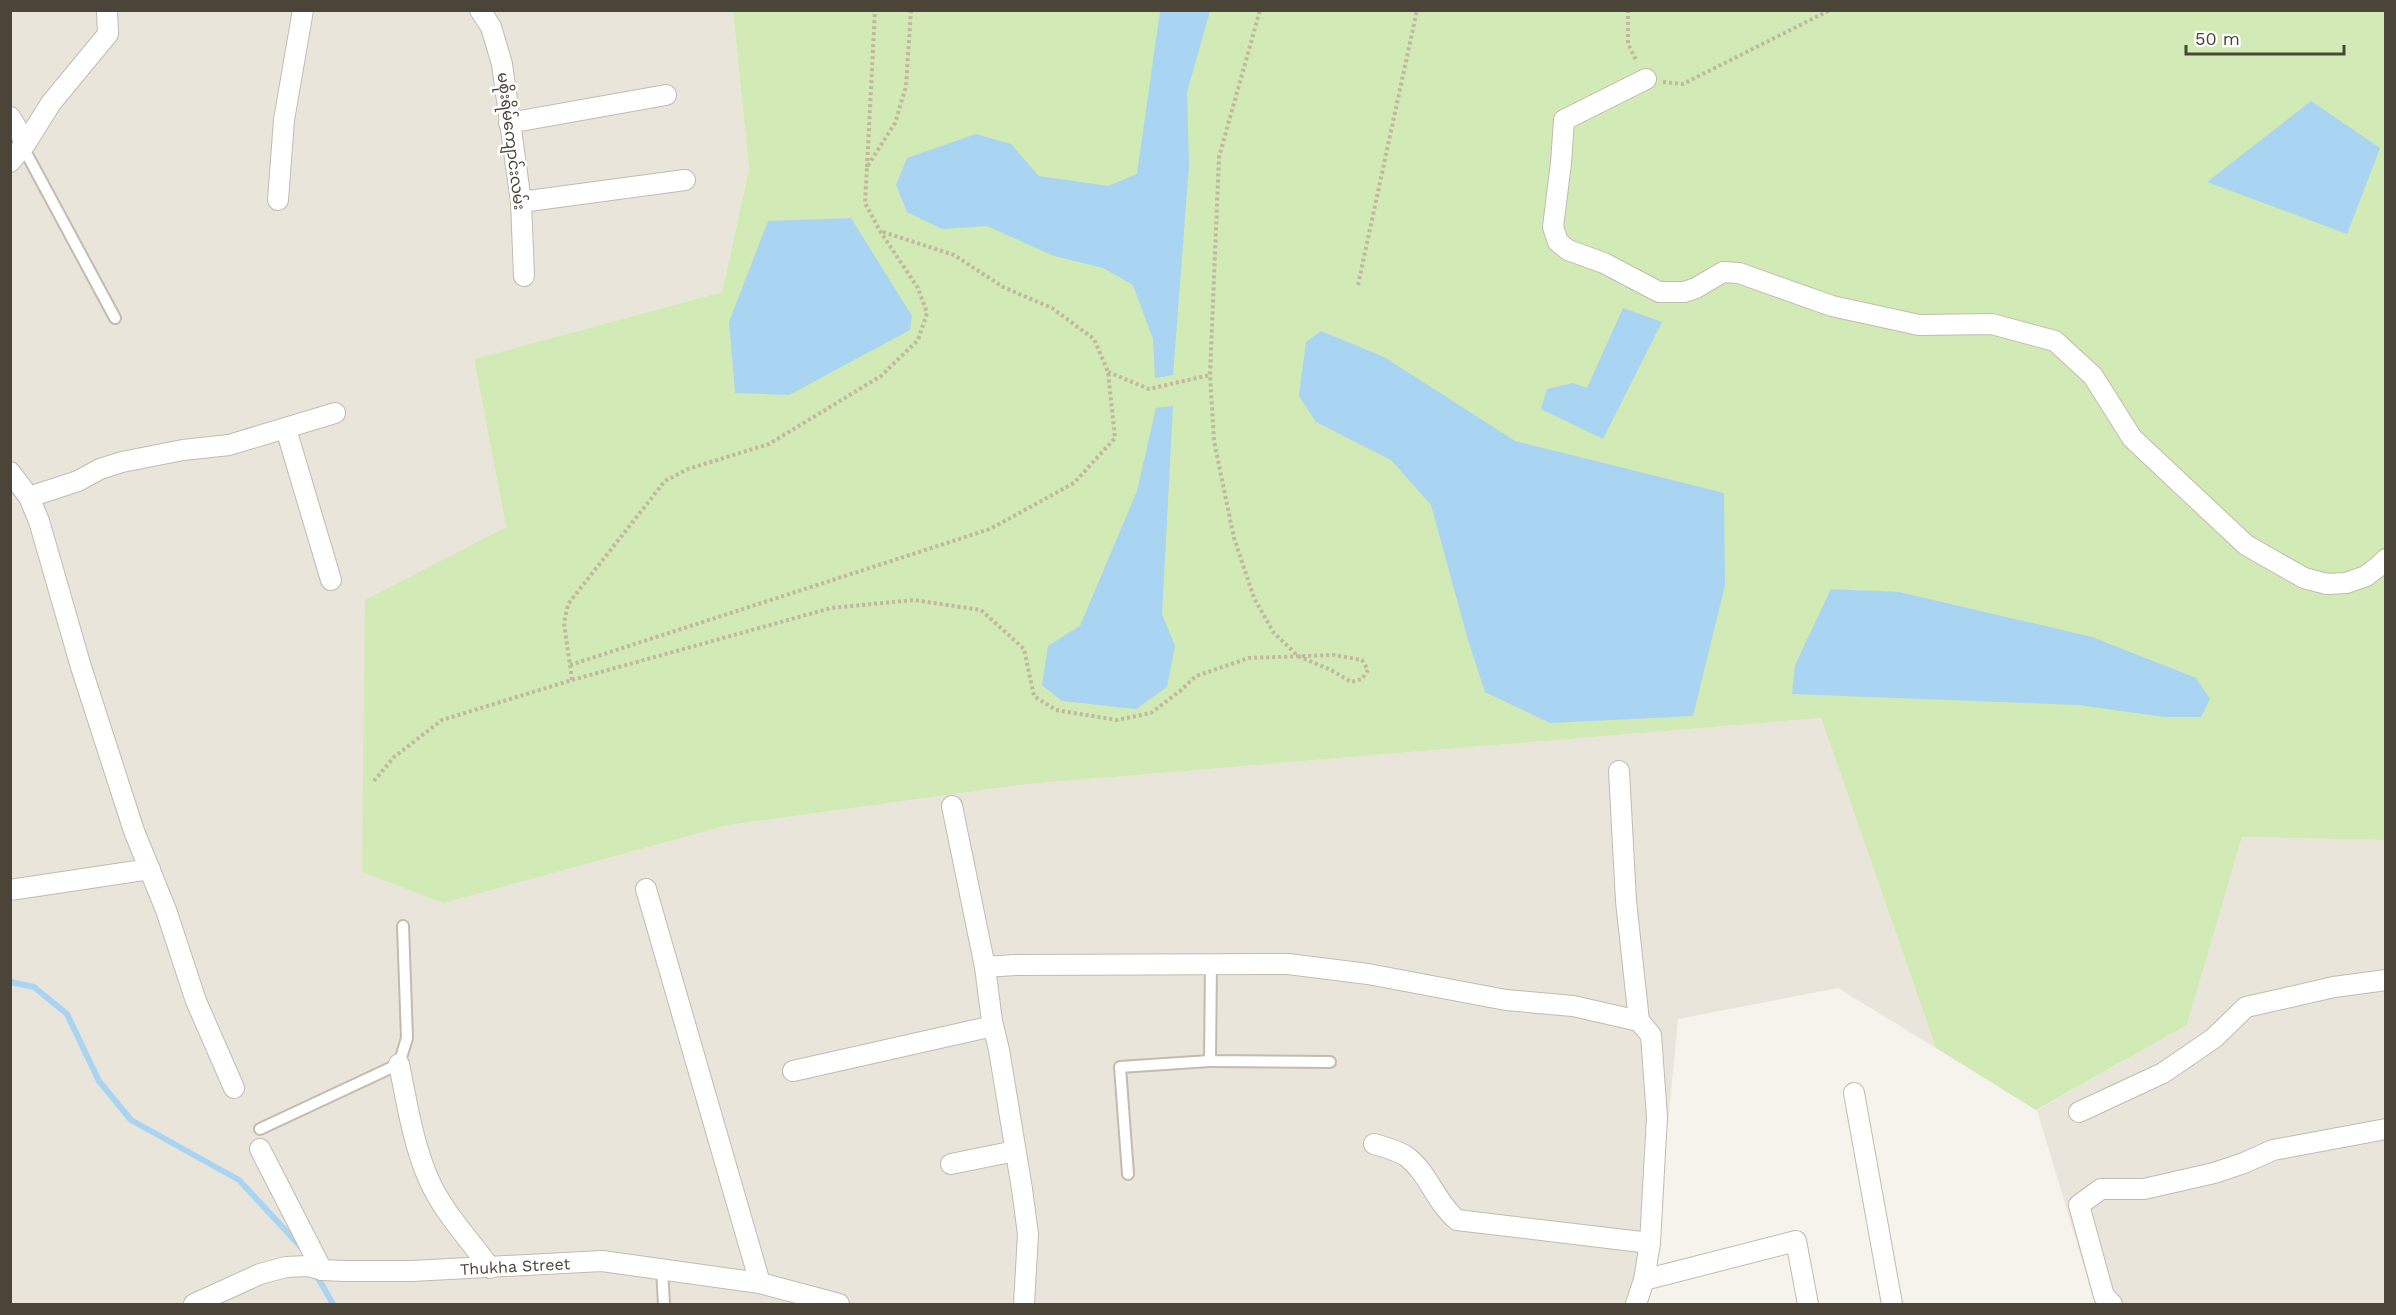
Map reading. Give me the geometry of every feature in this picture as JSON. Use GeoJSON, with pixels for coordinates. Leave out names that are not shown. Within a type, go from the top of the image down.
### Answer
{"type":"FeatureCollection","features":[{"type":"Feature","properties":{"kind":"street"},"geometry":{"type":"LineString","coordinates":[[20,151],[51,103],[108,34],[107,10]]}},
{"type":"Feature","properties":{"kind":"street"},"geometry":{"type":"LineString","coordinates":[[278,200],[284,120],[303,10]]}},
{"type":"Feature","properties":{"kind":"street","name":"မစိုးရိမ်ကျောင်းလမ်း"},"geometry":{"type":"LineString","coordinates":[[480,10],[491,27],[502,64],[520,202],[524,276]]}},
{"type":"Feature","properties":{"kind":"street"},"geometry":{"type":"LineString","coordinates":[[1646,79],[1564,120],[1553,227],[1558,242],[1568,250],[1604,263],[1659,292],[1684,292],[1696,288],[1723,272],[1739,273],[1833,306],[1919,325],[1992,324],[2055,341],[2093,376],[2132,438],[2246,545],[2304,578],[2327,585],[2346,583],[2366,576],[2379,567],[2385,559]]}},
{"type":"Feature","properties":{"kind":"street"},"geometry":{"type":"LineString","coordinates":[[509,123],[666,95]]}},
{"type":"Feature","properties":{"kind":"street"},"geometry":{"type":"LineString","coordinates":[[10,117],[20,151]]}},
{"type":"Feature","properties":{"kind":"street"},"geometry":{"type":"LineString","coordinates":[[520,202],[685,180]]}},
{"type":"Feature","properties":{"kind":"street"},"geometry":{"type":"LineString","coordinates":[[29,496],[78,481],[100,469],[122,462],[183,450],[229,445],[335,413]]}},
{"type":"Feature","properties":{"kind":"street"},"geometry":{"type":"LineString","coordinates":[[286,429],[331,580]]}},
{"type":"Feature","properties":{"kind":"street"},"geometry":{"type":"LineString","coordinates":[[10,472],[29,496],[39,521],[81,667],[134,831],[166,910],[196,1001],[234,1088]]}},
{"type":"Feature","properties":{"kind":"street"},"geometry":{"type":"LineString","coordinates":[[1619,771],[1626,901],[1639,1021],[1651,1035],[1656,1117],[1650,1243],[1644,1280],[1636,1305]]}},
{"type":"Feature","properties":{"kind":"street"},"geometry":{"type":"LineString","coordinates":[[952,806],[985,967],[993,1026],[1023,1189],[1028,1234],[1024,1305]]}},
{"type":"Feature","properties":{"kind":"street"},"geometry":{"type":"LineString","coordinates":[[10,890],[150,869]]}},
{"type":"Feature","properties":{"kind":"street"},"geometry":{"type":"LineString","coordinates":[[646,889],[760,1283]]}},
{"type":"Feature","properties":{"kind":"street"},"geometry":{"type":"LineString","coordinates":[[985,967],[1288,964],[1368,974],[1506,1000],[1573,1006],[1639,1021]]}},
{"type":"Feature","properties":{"kind":"street"},"geometry":{"type":"LineString","coordinates":[[2079,1112],[2163,1073],[2214,1038],[2246,1006],[2334,987],[2385,980]]}},
{"type":"Feature","properties":{"kind":"street"},"geometry":{"type":"LineString","coordinates":[[793,1071],[993,1026]]}},
{"type":"Feature","properties":{"kind":"street"},"geometry":{"type":"LineString","coordinates":[[399,1064],[411,1125],[429,1181],[490,1268]]}},
{"type":"Feature","properties":{"kind":"street"},"geometry":{"type":"LineString","coordinates":[[1854,1093],[1892,1305]]}},
{"type":"Feature","properties":{"kind":"street"},"geometry":{"type":"LineString","coordinates":[[2112,1305],[2104,1296],[2079,1205],[2101,1189],[2144,1189],[2214,1173],[2272,1150],[2385,1129]]}},
{"type":"Feature","properties":{"kind":"street"},"geometry":{"type":"LineString","coordinates":[[1374,1144],[1406,1156],[1418,1168],[1446,1211],[1457,1220],[1650,1243]]}},
{"type":"Feature","properties":{"kind":"street"},"geometry":{"type":"LineString","coordinates":[[260,1149],[322,1270]]}},
{"type":"Feature","properties":{"kind":"street"},"geometry":{"type":"LineString","coordinates":[[951,1164],[1015,1151]]}},
{"type":"Feature","properties":{"kind":"street"},"geometry":{"type":"LineString","coordinates":[[1644,1280],[1796,1241],[1808,1305]]}},
{"type":"Feature","properties":{"kind":"street","name":"Thukha Street"},"geometry":{"type":"LineString","coordinates":[[194,1305],[260,1274],[286,1268],[308,1266],[322,1270],[412,1271],[602,1261],[760,1283],[827,1303]]}},
{"type":"Feature","properties":{"kind":"lane"},"geometry":{"type":"LineString","coordinates":[[20,151],[115,318]]}},
{"type":"Feature","properties":{"kind":"lane"},"geometry":{"type":"LineString","coordinates":[[260,1129],[399,1064],[407,1038],[403,926]]}},
{"type":"Feature","properties":{"kind":"lane"},"geometry":{"type":"LineString","coordinates":[[1210,1060],[1211,963]]}},
{"type":"Feature","properties":{"kind":"lane"},"geometry":{"type":"LineString","coordinates":[[1128,1174],[1120,1067],[1210,1060],[1330,1062]]}},
{"type":"Feature","properties":{"kind":"lane"},"geometry":{"type":"LineString","coordinates":[[662,1269],[664,1305]]}},
{"type":"Feature","properties":{"kind":"path"},"geometry":{"type":"LineString","coordinates":[[572,680],[564,623],[568,604],[665,482],[688,469],[769,444],[881,376],[918,340],[927,313],[918,288],[880,231],[865,203],[875,10]]}},
{"type":"Feature","properties":{"kind":"path"},"geometry":{"type":"LineString","coordinates":[[867,167],[895,123],[906,86],[910,10]]}},
{"type":"Feature","properties":{"kind":"path"},"geometry":{"type":"LineString","coordinates":[[374,781],[394,757],[442,720],[572,680],[831,608],[914,600],[981,610],[1024,649],[1034,696],[1056,710],[1118,720],[1151,713],[1196,676],[1249,658],[1298,656],[1334,656],[1362,660],[1368,670],[1362,680],[1351,682],[1331,670],[1298,656],[1274,633],[1254,598],[1234,538],[1214,441],[1210,375],[1219,157],[1260,10]]}},
{"type":"Feature","properties":{"kind":"path"},"geometry":{"type":"LineString","coordinates":[[1358,285],[1417,10]]}},
{"type":"Feature","properties":{"kind":"path"},"geometry":{"type":"LineString","coordinates":[[1628,10],[1628,44],[1646,79],[1683,84],[1830,10]]}},
{"type":"Feature","properties":{"kind":"path"},"geometry":{"type":"LineString","coordinates":[[570,666],[990,529],[1074,483],[1115,438],[1108,372],[1094,339],[1052,308],[1003,287],[954,255],[880,231]]}},
{"type":"Feature","properties":{"kind":"path"},"geometry":{"type":"LineString","coordinates":[[1108,372],[1149,389],[1210,375]]}},
{"type":"Feature","properties":{"kind":"shaded area"},"geometry":{"type":"Polygon","coordinates":[[[10,11],[733,11],[749,169],[722,292],[474,359],[506,527],[365,601],[444,903],[729,825],[1028,784],[1821,718],[1936,1048],[1838,988],[1678,1019],[1654,1269],[1643,1304],[11,1304],[10,11]]]}},
{"type":"Feature","properties":{"kind":"shaded area"},"geometry":{"type":"Polygon","coordinates":[[[2242,837],[2385,840],[2385,1304],[2095,1304],[2037,1110],[2187,1025],[2242,837]]]}},
{"type":"Feature","properties":{"kind":"green space"},"geometry":{"type":"Polygon","coordinates":[[[733,11],[2385,11],[2385,840],[2242,837],[2187,1025],[2036,1110],[1936,1048],[1821,718],[1028,784],[729,825],[444,903],[362,872],[365,600],[506,527],[474,359],[722,292],[749,169],[733,11]]]}},
{"type":"Feature","properties":{"kind":"water"},"geometry":{"type":"Polygon","coordinates":[[[1160,11],[1210,11],[1187,92],[1189,165],[1173,375],[1155,378],[1153,339],[1133,285],[1103,268],[1054,256],[987,226],[942,229],[907,212],[896,185],[907,158],[976,134],[1011,144],[1039,176],[1108,186],[1137,174],[1160,11]]]}},
{"type":"Feature","properties":{"kind":"water"},"geometry":{"type":"Polygon","coordinates":[[[2311,101],[2380,148],[2347,234],[2207,182],[2311,101]]]}},
{"type":"Feature","properties":{"kind":"water"},"geometry":{"type":"Polygon","coordinates":[[[851,218],[912,316],[910,330],[789,395],[735,393],[729,322],[768,221],[851,218]]]}},
{"type":"Feature","properties":{"kind":"water"},"geometry":{"type":"Polygon","coordinates":[[[1623,308],[1662,322],[1603,439],[1541,409],[1547,389],[1573,383],[1587,388],[1623,308]]]}},
{"type":"Feature","properties":{"kind":"water"},"geometry":{"type":"Polygon","coordinates":[[[1321,331],[1384,357],[1515,441],[1724,493],[1725,585],[1693,716],[1550,723],[1485,692],[1468,640],[1431,505],[1391,460],[1316,422],[1299,396],[1306,342],[1321,331]]]}},
{"type":"Feature","properties":{"kind":"water"},"geometry":{"type":"Polygon","coordinates":[[[1173,406],[1162,614],[1175,646],[1167,687],[1136,709],[1062,701],[1042,685],[1048,646],[1080,626],[1137,491],[1156,408],[1173,406]]]}},
{"type":"Feature","properties":{"kind":"water"},"geometry":{"type":"Polygon","coordinates":[[[1831,589],[1899,592],[2092,637],[2196,678],[2210,699],[2201,717],[2164,717],[2079,705],[1792,694],[1795,665],[1831,589]]]}},
{"type":"Feature","properties":{"kind":"waterway"},"geometry":{"type":"LineString","coordinates":[[10,982],[34,987],[67,1014],[99,1081],[131,1120],[239,1180],[301,1247]]}},
{"type":"Feature","properties":{"kind":"waterway"},"geometry":{"type":"LineString","coordinates":[[318,1278],[333,1304]]}}]}
